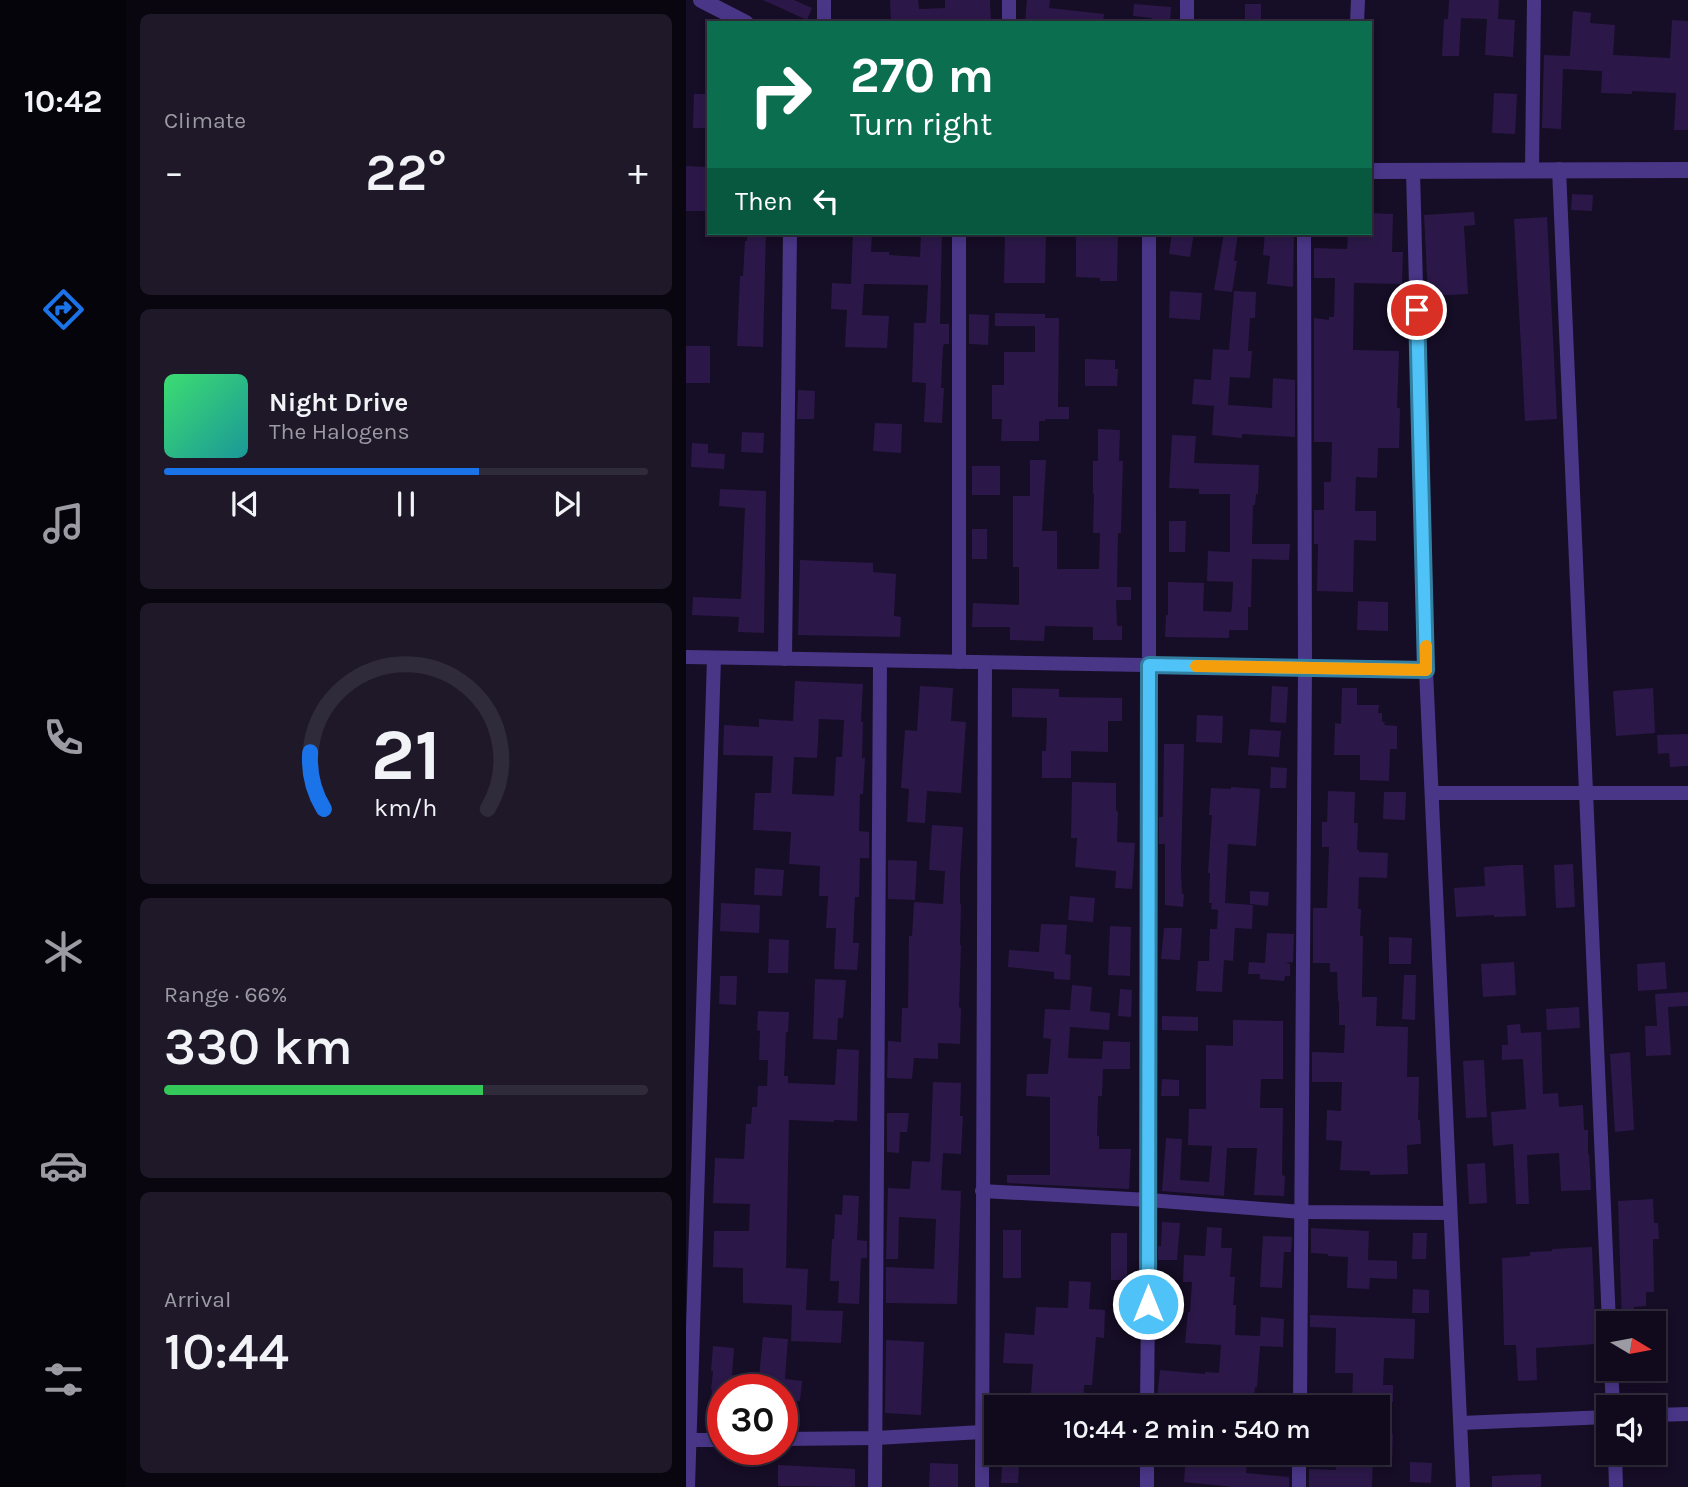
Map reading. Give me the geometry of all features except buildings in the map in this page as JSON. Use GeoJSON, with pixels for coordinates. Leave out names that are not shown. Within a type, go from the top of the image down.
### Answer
{"type":"FeatureCollection","features":[{"type":"Feature","properties":{"kind":"street"},"geometry":{"type":"LineString","coordinates":[[701,0],[742,21]]}},
{"type":"Feature","properties":{"kind":"street"},"geometry":{"type":"LineString","coordinates":[[824,0],[824,21]]}},
{"type":"Feature","properties":{"kind":"street"},"geometry":{"type":"LineString","coordinates":[[1009,0],[1009,21]]}},
{"type":"Feature","properties":{"kind":"street"},"geometry":{"type":"LineString","coordinates":[[1186,21],[1187,0]]}},
{"type":"Feature","properties":{"kind":"street"},"geometry":{"type":"LineString","coordinates":[[1357,21],[1358,0]]}},
{"type":"Feature","properties":{"kind":"street"},"geometry":{"type":"LineString","coordinates":[[1532,169],[1534,0]]}},
{"type":"Feature","properties":{"kind":"street"},"geometry":{"type":"LineString","coordinates":[[1559,169],[1608,1311]]}},
{"type":"Feature","properties":{"kind":"street"},"geometry":{"type":"LineString","coordinates":[[1372,171],[1688,170]]}},
{"type":"Feature","properties":{"kind":"street"},"geometry":{"type":"LineString","coordinates":[[1413,171],[1426,670],[1463,1487]]}},
{"type":"Feature","properties":{"kind":"street"},"geometry":{"type":"LineString","coordinates":[[785,659],[790,235]]}},
{"type":"Feature","properties":{"kind":"street"},"geometry":{"type":"LineString","coordinates":[[959,662],[960,235]]}},
{"type":"Feature","properties":{"kind":"street"},"geometry":{"type":"LineString","coordinates":[[1147,1395],[1149,235]]}},
{"type":"Feature","properties":{"kind":"street"},"geometry":{"type":"LineString","coordinates":[[1300,1395],[1305,668],[1304,235]]}},
{"type":"Feature","properties":{"kind":"street"},"geometry":{"type":"LineString","coordinates":[[686,657],[1426,670]]}},
{"type":"Feature","properties":{"kind":"street"},"geometry":{"type":"LineString","coordinates":[[688,1487],[687,1440],[714,658]]}},
{"type":"Feature","properties":{"kind":"street"},"geometry":{"type":"LineString","coordinates":[[875,1487],[880,661]]}},
{"type":"Feature","properties":{"kind":"street"},"geometry":{"type":"LineString","coordinates":[[982,1487],[985,663]]}},
{"type":"Feature","properties":{"kind":"street"},"geometry":{"type":"LineString","coordinates":[[1432,793],[1688,793]]}},
{"type":"Feature","properties":{"kind":"street"},"geometry":{"type":"LineString","coordinates":[[982,1191],[1302,1212],[1450,1213]]}},
{"type":"Feature","properties":{"kind":"street"},"geometry":{"type":"LineString","coordinates":[[1666,1415],[1688,1414]]}},
{"type":"Feature","properties":{"kind":"street"},"geometry":{"type":"LineString","coordinates":[[1461,1423],[1596,1417]]}},
{"type":"Feature","properties":{"kind":"street"},"geometry":{"type":"LineString","coordinates":[[798,1439],[982,1432]]}},
{"type":"Feature","properties":{"kind":"street"},"geometry":{"type":"LineString","coordinates":[[687,1440],[707,1440]]}},
{"type":"Feature","properties":{"kind":"street"},"geometry":{"type":"LineString","coordinates":[[1146,1487],[1147,1465]]}},
{"type":"Feature","properties":{"kind":"street"},"geometry":{"type":"LineString","coordinates":[[1299,1465],[1299,1487]]}},
{"type":"Feature","properties":{"kind":"street"},"geometry":{"type":"LineString","coordinates":[[1615,1465],[1616,1487]]}},
{"type":"Feature","properties":{"kind":"slow traffic"},"geometry":{"type":"LineString","coordinates":[[1196,666],[1426,670],[1426,646]]}},
{"type":"Feature","properties":{"kind":"route"},"geometry":{"type":"LineString","coordinates":[[1148,1304],[1149,665],[1426,670],[1417,310]]}}]}
